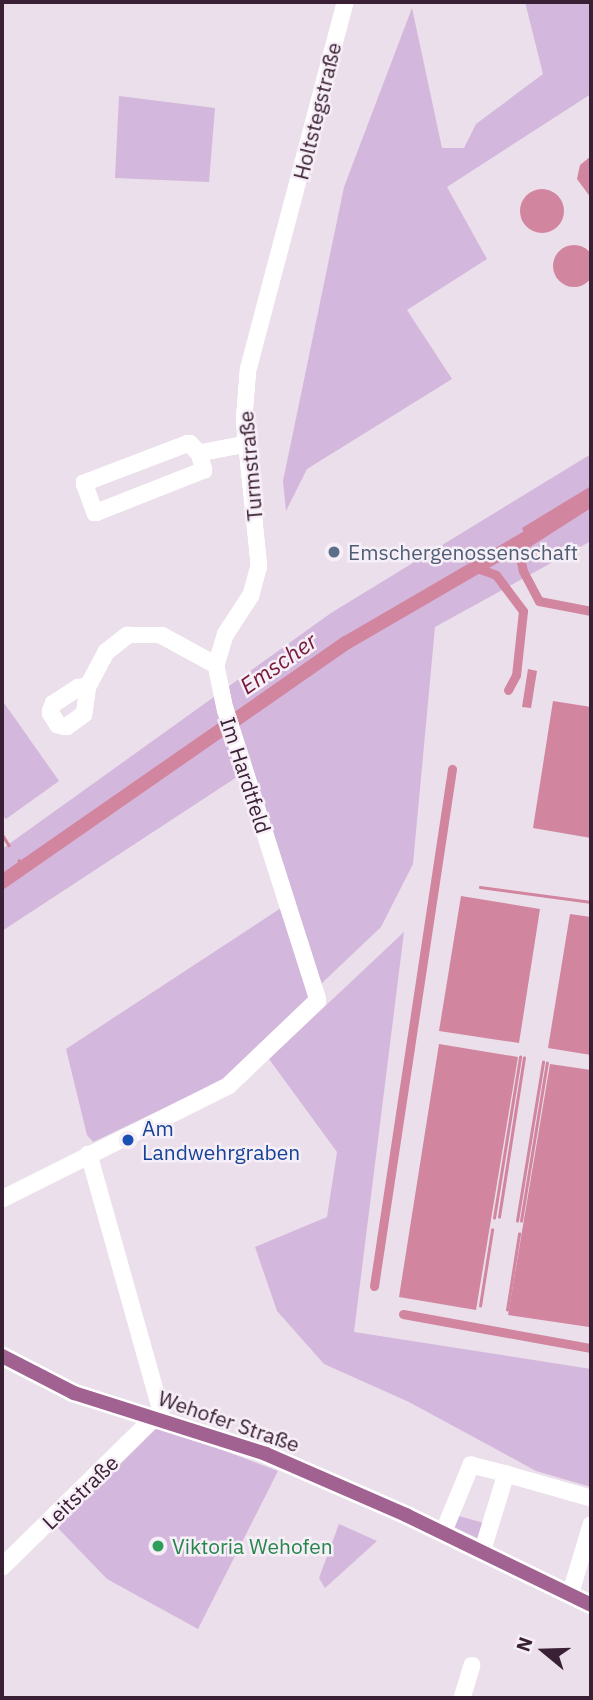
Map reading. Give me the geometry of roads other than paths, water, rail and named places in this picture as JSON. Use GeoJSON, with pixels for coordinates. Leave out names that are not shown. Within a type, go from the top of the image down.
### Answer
{"type":"FeatureCollection","features":[{"type":"Feature","properties":{"kind":"main road","name":"Wehofer Straße"},"geometry":{"type":"LineString","coordinates":[[2,1356],[74,1393],[158,1417],[266,1454],[442,1533],[591,1605]]}},
{"type":"Feature","properties":{"kind":"street","name":"Holtstegstraße"},"geometry":{"type":"LineString","coordinates":[[290,220],[345,2]]}},
{"type":"Feature","properties":{"kind":"street","name":"Turmstraße"},"geometry":{"type":"LineString","coordinates":[[216,664],[225,635],[251,595],[259,566],[246,443],[248,370],[290,220]]}},
{"type":"Feature","properties":{"kind":"street"},"geometry":{"type":"LineString","coordinates":[[189,443],[199,453],[204,470],[95,513],[83,484],[189,443]]}},
{"type":"Feature","properties":{"kind":"street"},"geometry":{"type":"LineString","coordinates":[[199,453],[246,443]]}},
{"type":"Feature","properties":{"kind":"street"},"geometry":{"type":"LineString","coordinates":[[88,686],[106,652],[138,633],[161,635],[216,664]]}},
{"type":"Feature","properties":{"kind":"street","name":"Im Hardtfeld"},"geometry":{"type":"LineString","coordinates":[[89,1154],[228,1086],[318,1000],[236,747],[216,664]]}},
{"type":"Feature","properties":{"kind":"street"},"geometry":{"type":"LineString","coordinates":[[2,1199],[89,1154],[161,1404],[158,1417]]}},
{"type":"Feature","properties":{"kind":"street","name":"Leitstraße"},"geometry":{"type":"LineString","coordinates":[[2,1567],[158,1417]]}},
{"type":"Feature","properties":{"kind":"street"},"geometry":{"type":"LineString","coordinates":[[442,1533],[471,1465],[591,1498]]}},
{"type":"Feature","properties":{"kind":"street"},"geometry":{"type":"LineString","coordinates":[[482,1552],[506,1475]]}},
{"type":"Feature","properties":{"kind":"street"},"geometry":{"type":"LineString","coordinates":[[570,1595],[591,1525]]}},
{"type":"Feature","properties":{"kind":"street"},"geometry":{"type":"LineString","coordinates":[[462,1698],[472,1665]]}},
{"type":"Feature","properties":{"kind":"waterway","name":"Emscher"},"geometry":{"type":"LineString","coordinates":[[2,882],[346,643],[542,529]]}},
{"type":"Feature","properties":{"kind":"waterway"},"geometry":{"type":"LineString","coordinates":[[527,539],[520,557],[523,571],[539,601],[591,611]]}},
{"type":"Feature","properties":{"kind":"waterway"},"geometry":{"type":"LineString","coordinates":[[477,568],[496,575],[523,611],[516,675],[508,690]]}},
{"type":"Feature","properties":{"kind":"waterway"},"geometry":{"type":"LineString","coordinates":[[374,1286],[452,769]]}},
{"type":"Feature","properties":{"kind":"waterway"},"geometry":{"type":"LineString","coordinates":[[2,834],[9,845]]}},
{"type":"Feature","properties":{"kind":"waterway"},"geometry":{"type":"LineString","coordinates":[[19,860],[23,867]]}},
{"type":"Feature","properties":{"kind":"waterway"},"geometry":{"type":"LineString","coordinates":[[480,887],[591,902]]}},
{"type":"Feature","properties":{"kind":"waterway"},"geometry":{"type":"LineString","coordinates":[[494,1218],[520,1057]]}},
{"type":"Feature","properties":{"kind":"waterway"},"geometry":{"type":"LineString","coordinates":[[499,1217],[524,1058]]}},
{"type":"Feature","properties":{"kind":"waterway"},"geometry":{"type":"LineString","coordinates":[[517,1221],[543,1062]]}},
{"type":"Feature","properties":{"kind":"waterway"},"geometry":{"type":"LineString","coordinates":[[521,1221],[547,1063]]}},
{"type":"Feature","properties":{"kind":"waterway"},"geometry":{"type":"LineString","coordinates":[[480,1306],[492,1230]]}},
{"type":"Feature","properties":{"kind":"waterway"},"geometry":{"type":"LineString","coordinates":[[507,1310],[519,1234]]}},
{"type":"Feature","properties":{"kind":"waterway"},"geometry":{"type":"LineString","coordinates":[[403,1314],[591,1348]]}},
{"type":"Feature","properties":{"kind":"place","name":"Emschergenossenschaft"},"geometry":{"type":"Point","coordinates":[334,552]}},
{"type":"Feature","properties":{"kind":"place","name":"Am Landwehrgraben"},"geometry":{"type":"Point","coordinates":[128,1140]}},
{"type":"Feature","properties":{"kind":"place","name":"Viktoria Wehofen"},"geometry":{"type":"Point","coordinates":[158,1546]}}]}
